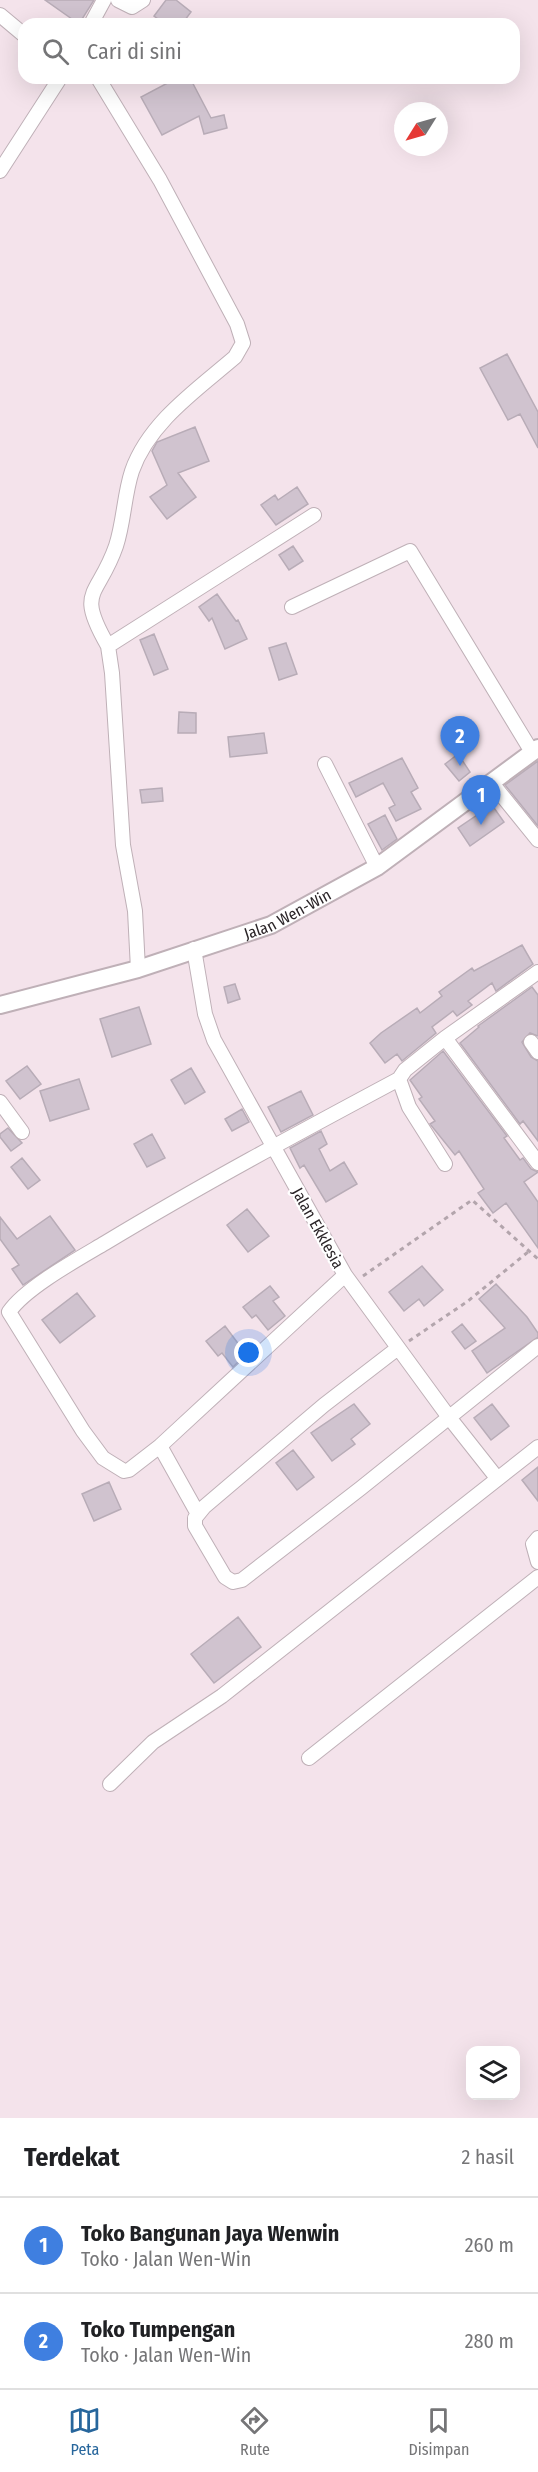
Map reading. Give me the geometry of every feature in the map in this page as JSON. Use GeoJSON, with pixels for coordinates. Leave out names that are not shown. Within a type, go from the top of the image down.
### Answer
{"type":"FeatureCollection","features":[{"type":"Feature","properties":{"kind":"street"},"geometry":{"type":"LineString","coordinates":[[94,18],[104,0]]}},
{"type":"Feature","properties":{"kind":"street"},"geometry":{"type":"LineString","coordinates":[[118,0],[132,7],[143,0]]}},
{"type":"Feature","properties":{"kind":"street"},"geometry":{"type":"LineString","coordinates":[[0,15],[18,30]]}},
{"type":"Feature","properties":{"kind":"street"},"geometry":{"type":"LineString","coordinates":[[0,171],[56,84]]}},
{"type":"Feature","properties":{"kind":"street"},"geometry":{"type":"LineString","coordinates":[[102,84],[160,180],[237,324],[243,343],[235,357],[163,421],[138,456],[131,475],[123,525],[115,549],[91,597],[90,609],[108,646],[112,673],[123,844],[135,911],[138,969]]}},
{"type":"Feature","properties":{"kind":"street"},"geometry":{"type":"LineString","coordinates":[[108,646],[314,515]]}},
{"type":"Feature","properties":{"kind":"street"},"geometry":{"type":"LineString","coordinates":[[292,608],[410,551],[535,750]]}},
{"type":"Feature","properties":{"kind":"street","name":"Jalan Wen-Win"},"geometry":{"type":"LineString","coordinates":[[0,1005],[138,969],[194,949],[236,939],[271,925],[377,867],[535,750]]}},
{"type":"Feature","properties":{"kind":"street"},"geometry":{"type":"LineString","coordinates":[[325,764],[377,867]]}},
{"type":"Feature","properties":{"kind":"street"},"geometry":{"type":"LineString","coordinates":[[491,783],[538,840]]}},
{"type":"Feature","properties":{"kind":"street","name":"Jalan Ekklesia"},"geometry":{"type":"LineString","coordinates":[[194,949],[205,1014],[213,1040],[348,1280],[448,1416],[497,1478]]}},
{"type":"Feature","properties":{"kind":"street"},"geometry":{"type":"LineString","coordinates":[[348,1280],[160,1446],[129,1470],[116,1468],[103,1458],[9,1312],[15,1304],[84,1256],[273,1146],[399,1079],[405,1070],[445,1038],[538,972]]}},
{"type":"Feature","properties":{"kind":"street"},"geometry":{"type":"LineString","coordinates":[[445,1038],[538,1163]]}},
{"type":"Feature","properties":{"kind":"street"},"geometry":{"type":"LineString","coordinates":[[399,1079],[409,1107],[445,1164]]}},
{"type":"Feature","properties":{"kind":"street"},"geometry":{"type":"LineString","coordinates":[[0,1102],[22,1132]]}},
{"type":"Feature","properties":{"kind":"street"},"geometry":{"type":"LineString","coordinates":[[398,1348],[324,1405],[198,1514],[195,1526],[225,1577],[233,1582],[242,1580],[362,1488],[448,1416],[538,1346]]}},
{"type":"Feature","properties":{"kind":"street"},"geometry":{"type":"LineString","coordinates":[[160,1446],[198,1514]]}},
{"type":"Feature","properties":{"kind":"street"},"geometry":{"type":"LineString","coordinates":[[110,1784],[153,1742],[222,1696],[538,1447]]}},
{"type":"Feature","properties":{"kind":"street"},"geometry":{"type":"LineString","coordinates":[[538,1538],[533,1544],[538,1562]]}},
{"type":"Feature","properties":{"kind":"street"},"geometry":{"type":"LineString","coordinates":[[309,1758],[538,1577]]}},
{"type":"Feature","properties":{"kind":"path"},"geometry":{"type":"LineString","coordinates":[[348,1280],[472,1200],[538,1259]]}},
{"type":"Feature","properties":{"kind":"path"},"geometry":{"type":"LineString","coordinates":[[398,1348],[468,1302],[528,1252]]}},
{"type":"Feature","properties":{"kind":"building"},"geometry":{"type":"Polygon","coordinates":[[[45,0],[94,0],[83,18],[70,18],[45,0]]]}},
{"type":"Feature","properties":{"kind":"building"},"geometry":{"type":"Polygon","coordinates":[[[166,0],[176,0],[191,12],[186,18],[157,18],[154,16],[166,0]]]}},
{"type":"Feature","properties":{"kind":"building"},"geometry":{"type":"Polygon","coordinates":[[[166,84],[193,84],[211,118],[224,115],[227,128],[204,134],[199,116],[162,135],[141,97],[166,84]]]}},
{"type":"Feature","properties":{"kind":"building"},"geometry":{"type":"Polygon","coordinates":[[[507,354],[538,412],[538,448],[520,414],[508,420],[480,368],[507,354]]]}},
{"type":"Feature","properties":{"kind":"building"},"geometry":{"type":"Polygon","coordinates":[[[195,427],[209,461],[178,473],[196,497],[167,519],[150,497],[167,485],[152,451],[157,442],[195,427]]]}},
{"type":"Feature","properties":{"kind":"building"},"geometry":{"type":"Polygon","coordinates":[[[297,487],[308,504],[276,525],[261,505],[275,495],[278,500],[297,487]]]}},
{"type":"Feature","properties":{"kind":"building"},"geometry":{"type":"Polygon","coordinates":[[[293,546],[303,561],[289,570],[279,555],[293,546]]]}},
{"type":"Feature","properties":{"kind":"building"},"geometry":{"type":"Polygon","coordinates":[[[217,594],[236,621],[238,620],[247,639],[225,649],[212,618],[209,621],[199,607],[217,594]]]}},
{"type":"Feature","properties":{"kind":"building"},"geometry":{"type":"Polygon","coordinates":[[[154,634],[168,669],[154,675],[140,640],[154,634]]]}},
{"type":"Feature","properties":{"kind":"building"},"geometry":{"type":"Polygon","coordinates":[[[286,643],[297,674],[279,680],[269,648],[286,643]]]}},
{"type":"Feature","properties":{"kind":"building"},"geometry":{"type":"Polygon","coordinates":[[[179,712],[196,713],[196,733],[178,733],[179,712]]]}},
{"type":"Feature","properties":{"kind":"building"},"geometry":{"type":"Polygon","coordinates":[[[264,733],[267,753],[230,757],[228,737],[264,733]]]}},
{"type":"Feature","properties":{"kind":"building"},"geometry":{"type":"Polygon","coordinates":[[[458,754],[470,772],[459,781],[445,764],[458,754]]]}},
{"type":"Feature","properties":{"kind":"building"},"geometry":{"type":"Polygon","coordinates":[[[402,758],[418,788],[411,792],[421,809],[396,821],[389,808],[395,805],[383,783],[356,797],[349,783],[402,758]]]}},
{"type":"Feature","properties":{"kind":"building"},"geometry":{"type":"Polygon","coordinates":[[[538,761],[538,826],[505,785],[538,761]]]}},
{"type":"Feature","properties":{"kind":"building"},"geometry":{"type":"Polygon","coordinates":[[[162,788],[163,801],[142,803],[140,790],[162,788]]]}},
{"type":"Feature","properties":{"kind":"building"},"geometry":{"type":"Polygon","coordinates":[[[492,805],[504,822],[470,846],[458,828],[492,805]]]}},
{"type":"Feature","properties":{"kind":"building"},"geometry":{"type":"Polygon","coordinates":[[[385,815],[397,839],[382,850],[368,824],[385,815]]]}},
{"type":"Feature","properties":{"kind":"building"},"geometry":{"type":"Polygon","coordinates":[[[522,945],[533,964],[496,991],[492,983],[468,1001],[472,1005],[457,1016],[453,1011],[432,1027],[436,1033],[402,1061],[397,1054],[385,1063],[370,1043],[417,1008],[420,1013],[442,996],[439,992],[472,968],[474,971],[522,945]]]}},
{"type":"Feature","properties":{"kind":"building"},"geometry":{"type":"Polygon","coordinates":[[[235,984],[240,999],[228,1003],[224,987],[235,984]]]}},
{"type":"Feature","properties":{"kind":"building"},"geometry":{"type":"Polygon","coordinates":[[[532,987],[538,995],[538,1036],[530,1033],[522,1042],[531,1057],[538,1061],[538,1141],[523,1121],[520,1124],[460,1043],[478,1026],[532,987]]]}},
{"type":"Feature","properties":{"kind":"building"},"geometry":{"type":"Polygon","coordinates":[[[139,1007],[151,1044],[112,1057],[100,1019],[139,1007]]]}},
{"type":"Feature","properties":{"kind":"building"},"geometry":{"type":"Polygon","coordinates":[[[443,1051],[507,1136],[504,1138],[520,1160],[523,1158],[531,1169],[538,1172],[524,1182],[538,1202],[538,1248],[506,1203],[493,1213],[478,1193],[484,1189],[459,1151],[455,1155],[430,1124],[435,1121],[419,1099],[422,1097],[410,1080],[443,1051]]]}},
{"type":"Feature","properties":{"kind":"building"},"geometry":{"type":"Polygon","coordinates":[[[27,1066],[41,1084],[20,1099],[6,1081],[27,1066]]]}},
{"type":"Feature","properties":{"kind":"building"},"geometry":{"type":"Polygon","coordinates":[[[191,1068],[205,1092],[185,1104],[171,1080],[191,1068]]]}},
{"type":"Feature","properties":{"kind":"building"},"geometry":{"type":"Polygon","coordinates":[[[79,1079],[89,1109],[50,1121],[40,1091],[79,1079]]]}},
{"type":"Feature","properties":{"kind":"building"},"geometry":{"type":"Polygon","coordinates":[[[301,1091],[313,1115],[281,1132],[268,1107],[301,1091]]]}},
{"type":"Feature","properties":{"kind":"building"},"geometry":{"type":"Polygon","coordinates":[[[242,1109],[249,1122],[232,1131],[225,1119],[242,1109]]]}},
{"type":"Feature","properties":{"kind":"building"},"geometry":{"type":"Polygon","coordinates":[[[8,1128],[22,1143],[11,1151],[0,1137],[0,1134],[8,1128]]]}},
{"type":"Feature","properties":{"kind":"building"},"geometry":{"type":"Polygon","coordinates":[[[321,1131],[327,1144],[319,1149],[330,1171],[344,1162],[357,1184],[326,1202],[304,1165],[300,1168],[290,1148],[321,1131]]]}},
{"type":"Feature","properties":{"kind":"building"},"geometry":{"type":"Polygon","coordinates":[[[152,1134],[165,1158],[147,1167],[134,1144],[152,1134]]]}},
{"type":"Feature","properties":{"kind":"building"},"geometry":{"type":"Polygon","coordinates":[[[22,1158],[40,1180],[28,1189],[11,1167],[22,1158]]]}},
{"type":"Feature","properties":{"kind":"building"},"geometry":{"type":"Polygon","coordinates":[[[247,1209],[269,1236],[248,1252],[227,1225],[247,1209]]]}},
{"type":"Feature","properties":{"kind":"building"},"geometry":{"type":"Polygon","coordinates":[[[50,1216],[75,1250],[23,1285],[12,1269],[19,1265],[0,1239],[0,1217],[17,1239],[50,1216]]]}},
{"type":"Feature","properties":{"kind":"building"},"geometry":{"type":"Polygon","coordinates":[[[422,1266],[443,1290],[424,1306],[419,1299],[404,1311],[389,1292],[422,1266]]]}},
{"type":"Feature","properties":{"kind":"building"},"geometry":{"type":"Polygon","coordinates":[[[496,1284],[527,1317],[538,1333],[538,1337],[487,1373],[472,1351],[505,1328],[479,1299],[496,1284]]]}},
{"type":"Feature","properties":{"kind":"building"},"geometry":{"type":"Polygon","coordinates":[[[270,1286],[279,1297],[273,1301],[285,1316],[268,1330],[256,1315],[252,1318],[243,1307],[270,1286]]]}},
{"type":"Feature","properties":{"kind":"building"},"geometry":{"type":"Polygon","coordinates":[[[77,1293],[95,1316],[60,1343],[42,1320],[77,1293]]]}},
{"type":"Feature","properties":{"kind":"building"},"geometry":{"type":"Polygon","coordinates":[[[462,1324],[476,1341],[465,1349],[452,1332],[462,1324]]]}},
{"type":"Feature","properties":{"kind":"building"},"geometry":{"type":"Polygon","coordinates":[[[225,1326],[246,1354],[233,1367],[222,1353],[218,1356],[206,1341],[225,1326]]]}},
{"type":"Feature","properties":{"kind":"building"},"geometry":{"type":"Polygon","coordinates":[[[354,1404],[370,1424],[351,1439],[355,1444],[332,1461],[311,1433],[354,1404]]]}},
{"type":"Feature","properties":{"kind":"building"},"geometry":{"type":"Polygon","coordinates":[[[492,1404],[509,1426],[491,1440],[474,1418],[492,1404]]]}},
{"type":"Feature","properties":{"kind":"building"},"geometry":{"type":"Polygon","coordinates":[[[293,1450],[314,1477],[297,1490],[276,1463],[293,1450]]]}},
{"type":"Feature","properties":{"kind":"building"},"geometry":{"type":"Polygon","coordinates":[[[538,1467],[538,1501],[522,1480],[538,1467]]]}},
{"type":"Feature","properties":{"kind":"building"},"geometry":{"type":"Polygon","coordinates":[[[109,1482],[121,1509],[94,1521],[82,1494],[109,1482]]]}},
{"type":"Feature","properties":{"kind":"building"},"geometry":{"type":"Polygon","coordinates":[[[238,1617],[261,1647],[214,1683],[191,1654],[238,1617]]]}},
{"type":"Feature","properties":{"kind":"place","name":"Toko Tumpengan"},"geometry":{"type":"Point","coordinates":[460,766]}},
{"type":"Feature","properties":{"kind":"place","name":"Toko Bangunan Jaya Wenwin"},"geometry":{"type":"Point","coordinates":[481,825]}}]}
